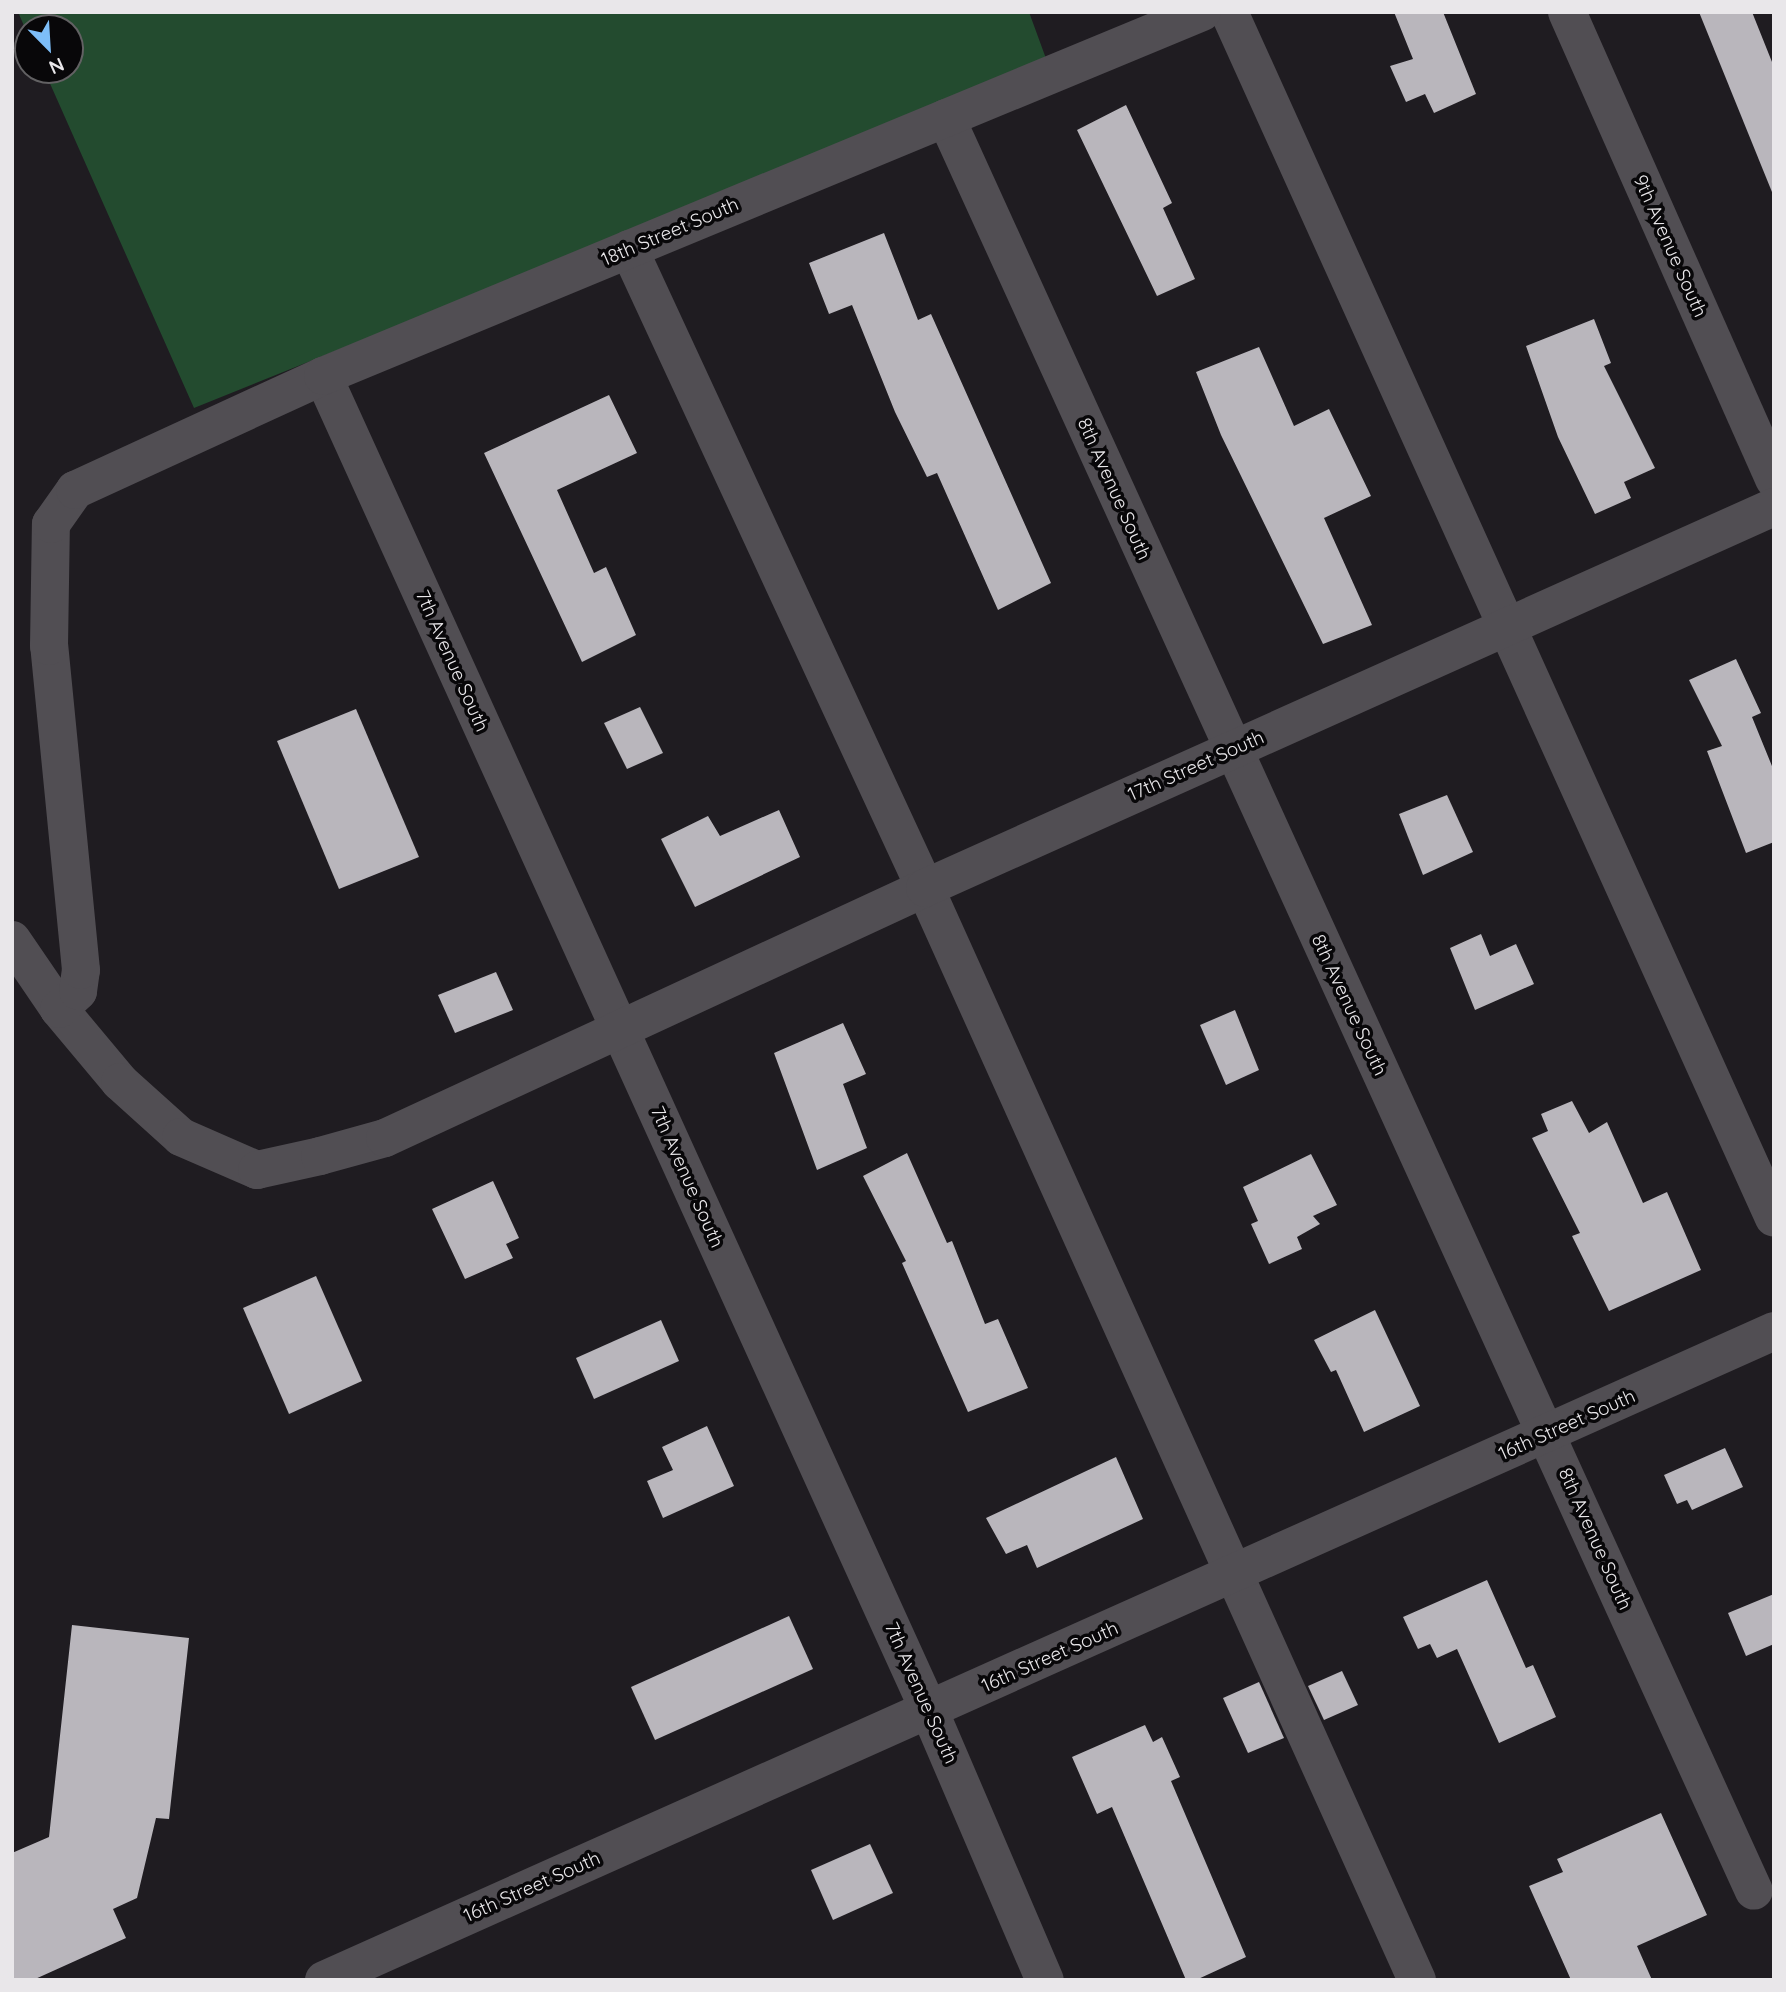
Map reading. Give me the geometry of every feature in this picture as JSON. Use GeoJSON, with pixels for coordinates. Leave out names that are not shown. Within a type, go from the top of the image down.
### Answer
{"type":"FeatureCollection","features":[{"type":"Feature","properties":{"kind":"street","name":"18th Street South"},"geometry":{"type":"LineString","coordinates":[[59,1009],[78,991],[81,970],[49,646],[51,524],[75,490],[140,457],[323,376],[1202,12]]}},
{"type":"Feature","properties":{"kind":"street"},"geometry":{"type":"LineString","coordinates":[[1229,12],[1504,628],[1774,1218]]}},
{"type":"Feature","properties":{"kind":"street","name":"9th Avenue South"},"geometry":{"type":"LineString","coordinates":[[1567,12],[1774,479]]}},
{"type":"Feature","properties":{"kind":"street","name":"8th Avenue South"},"geometry":{"type":"LineString","coordinates":[[946,118],[1754,1891]]}},
{"type":"Feature","properties":{"kind":"street"},"geometry":{"type":"LineString","coordinates":[[629,249],[925,888],[1417,1980]]}},
{"type":"Feature","properties":{"kind":"street","name":"7th Avenue South"},"geometry":{"type":"LineString","coordinates":[[323,376],[929,1710],[1045,1980]]}},
{"type":"Feature","properties":{"kind":"street","name":"17th Street South"},"geometry":{"type":"LineString","coordinates":[[12,940],[59,1009],[120,1082],[181,1137],[257,1170],[385,1138],[621,1032],[925,888],[1774,507]]}},
{"type":"Feature","properties":{"kind":"street","name":"16th Street South"},"geometry":{"type":"LineString","coordinates":[[324,1980],[1774,1331]]}},
{"type":"Feature","properties":{"kind":"green space"},"geometry":{"type":"Polygon","coordinates":[[[18,12],[1029,12],[1048,64],[194,408],[50,84],[84,84],[84,14],[18,12]]]}},
{"type":"Feature","properties":{"kind":"building"},"geometry":{"type":"Polygon","coordinates":[[[1394,12],[1443,12],[1476,94],[1434,113],[1425,94],[1406,102],[1390,66],[1413,59],[1394,12]]]}},
{"type":"Feature","properties":{"kind":"building"},"geometry":{"type":"Polygon","coordinates":[[[1699,12],[1752,12],[1774,67],[1774,197],[1699,12]]]}},
{"type":"Feature","properties":{"kind":"building"},"geometry":{"type":"Polygon","coordinates":[[[1126,105],[1172,203],[1163,208],[1195,279],[1157,296],[1077,130],[1126,105]]]}},
{"type":"Feature","properties":{"kind":"building"},"geometry":{"type":"Polygon","coordinates":[[[884,233],[918,320],[931,314],[1051,583],[998,610],[937,473],[927,477],[895,412],[852,305],[829,314],[809,263],[884,233]]]}},
{"type":"Feature","properties":{"kind":"building"},"geometry":{"type":"Polygon","coordinates":[[[1594,319],[1611,363],[1604,366],[1655,468],[1624,482],[1631,498],[1595,514],[1558,437],[1526,346],[1594,319]]]}},
{"type":"Feature","properties":{"kind":"building"},"geometry":{"type":"Polygon","coordinates":[[[1259,347],[1294,426],[1329,409],[1371,496],[1324,518],[1372,625],[1323,644],[1221,435],[1196,372],[1259,347]]]}},
{"type":"Feature","properties":{"kind":"building"},"geometry":{"type":"Polygon","coordinates":[[[609,395],[637,453],[557,490],[594,573],[606,567],[636,635],[582,662],[484,453],[609,395]]]}},
{"type":"Feature","properties":{"kind":"building"},"geometry":{"type":"Polygon","coordinates":[[[1736,659],[1761,713],[1752,717],[1774,771],[1774,842],[1746,853],[1707,751],[1722,746],[1689,680],[1736,659]]]}},
{"type":"Feature","properties":{"kind":"building"},"geometry":{"type":"Polygon","coordinates":[[[640,707],[663,753],[627,769],[604,723],[640,707]]]}},
{"type":"Feature","properties":{"kind":"building"},"geometry":{"type":"Polygon","coordinates":[[[356,709],[419,857],[339,889],[277,741],[356,709]]]}},
{"type":"Feature","properties":{"kind":"building"},"geometry":{"type":"Polygon","coordinates":[[[1447,795],[1473,852],[1423,875],[1399,814],[1447,795]]]}},
{"type":"Feature","properties":{"kind":"building"},"geometry":{"type":"Polygon","coordinates":[[[779,810],[800,857],[695,907],[661,839],[708,816],[720,836],[779,810]]]}},
{"type":"Feature","properties":{"kind":"building"},"geometry":{"type":"Polygon","coordinates":[[[1481,934],[1490,956],[1516,944],[1534,984],[1475,1010],[1450,948],[1481,934]]]}},
{"type":"Feature","properties":{"kind":"building"},"geometry":{"type":"Polygon","coordinates":[[[496,972],[513,1010],[455,1033],[438,995],[496,972]]]}},
{"type":"Feature","properties":{"kind":"building"},"geometry":{"type":"Polygon","coordinates":[[[1235,1010],[1259,1070],[1226,1085],[1200,1025],[1235,1010]]]}},
{"type":"Feature","properties":{"kind":"building"},"geometry":{"type":"Polygon","coordinates":[[[843,1023],[866,1074],[843,1084],[867,1148],[817,1170],[774,1053],[843,1023]]]}},
{"type":"Feature","properties":{"kind":"building"},"geometry":{"type":"Polygon","coordinates":[[[1572,1101],[1589,1133],[1607,1122],[1643,1203],[1667,1192],[1701,1270],[1609,1311],[1572,1236],[1580,1233],[1532,1138],[1548,1131],[1541,1114],[1572,1101]]]}},
{"type":"Feature","properties":{"kind":"building"},"geometry":{"type":"Polygon","coordinates":[[[907,1153],[947,1243],[952,1241],[985,1324],[998,1319],[1028,1388],[968,1412],[902,1263],[906,1261],[863,1176],[907,1153]]]}},
{"type":"Feature","properties":{"kind":"building"},"geometry":{"type":"Polygon","coordinates":[[[1311,1154],[1337,1205],[1313,1216],[1320,1224],[1297,1237],[1302,1249],[1269,1264],[1251,1224],[1258,1221],[1243,1187],[1311,1154]]]}},
{"type":"Feature","properties":{"kind":"building"},"geometry":{"type":"Polygon","coordinates":[[[493,1181],[519,1238],[506,1244],[513,1258],[465,1279],[432,1209],[493,1181]]]}},
{"type":"Feature","properties":{"kind":"building"},"geometry":{"type":"Polygon","coordinates":[[[316,1276],[362,1381],[289,1414],[243,1308],[316,1276]]]}},
{"type":"Feature","properties":{"kind":"building"},"geometry":{"type":"Polygon","coordinates":[[[1375,1310],[1420,1406],[1364,1432],[1336,1370],[1331,1372],[1314,1340],[1375,1310]]]}},
{"type":"Feature","properties":{"kind":"building"},"geometry":{"type":"Polygon","coordinates":[[[661,1320],[679,1361],[594,1399],[576,1358],[661,1320]]]}},
{"type":"Feature","properties":{"kind":"building"},"geometry":{"type":"Polygon","coordinates":[[[707,1426],[734,1486],[663,1518],[647,1481],[673,1470],[662,1447],[707,1426]]]}},
{"type":"Feature","properties":{"kind":"building"},"geometry":{"type":"Polygon","coordinates":[[[1725,1448],[1743,1487],[1692,1510],[1687,1500],[1677,1504],[1664,1475],[1725,1448]]]}},
{"type":"Feature","properties":{"kind":"building"},"geometry":{"type":"Polygon","coordinates":[[[1116,1457],[1143,1519],[1037,1568],[1027,1545],[1006,1554],[986,1518],[1116,1457]]]}},
{"type":"Feature","properties":{"kind":"building"},"geometry":{"type":"Polygon","coordinates":[[[1487,1580],[1526,1668],[1533,1665],[1556,1717],[1499,1743],[1457,1649],[1437,1658],[1430,1644],[1418,1649],[1403,1617],[1487,1580]]]}},
{"type":"Feature","properties":{"kind":"building"},"geometry":{"type":"Polygon","coordinates":[[[1774,1594],[1774,1644],[1746,1656],[1728,1613],[1774,1594]]]}},
{"type":"Feature","properties":{"kind":"building"},"geometry":{"type":"Polygon","coordinates":[[[789,1616],[813,1669],[655,1740],[631,1687],[789,1616]]]}},
{"type":"Feature","properties":{"kind":"building"},"geometry":{"type":"Polygon","coordinates":[[[72,1625],[189,1638],[169,1819],[156,1818],[137,1898],[113,1909],[126,1938],[33,1980],[12,1980],[12,1853],[49,1837],[72,1625]]]}},
{"type":"Feature","properties":{"kind":"building"},"geometry":{"type":"Polygon","coordinates":[[[1342,1671],[1358,1705],[1324,1720],[1308,1686],[1342,1671]]]}},
{"type":"Feature","properties":{"kind":"building"},"geometry":{"type":"Polygon","coordinates":[[[1259,1682],[1284,1738],[1248,1753],[1223,1698],[1259,1682]]]}},
{"type":"Feature","properties":{"kind":"building"},"geometry":{"type":"Polygon","coordinates":[[[1145,1725],[1153,1742],[1162,1737],[1180,1777],[1171,1781],[1246,1957],[1196,1980],[1186,1980],[1112,1807],[1097,1814],[1072,1757],[1145,1725]]]}},
{"type":"Feature","properties":{"kind":"building"},"geometry":{"type":"Polygon","coordinates":[[[1661,1813],[1707,1915],[1637,1946],[1652,1980],[1571,1980],[1529,1886],[1563,1872],[1557,1859],[1661,1813]]]}},
{"type":"Feature","properties":{"kind":"building"},"geometry":{"type":"Polygon","coordinates":[[[870,1844],[893,1893],[833,1920],[811,1870],[870,1844]]]}}]}
